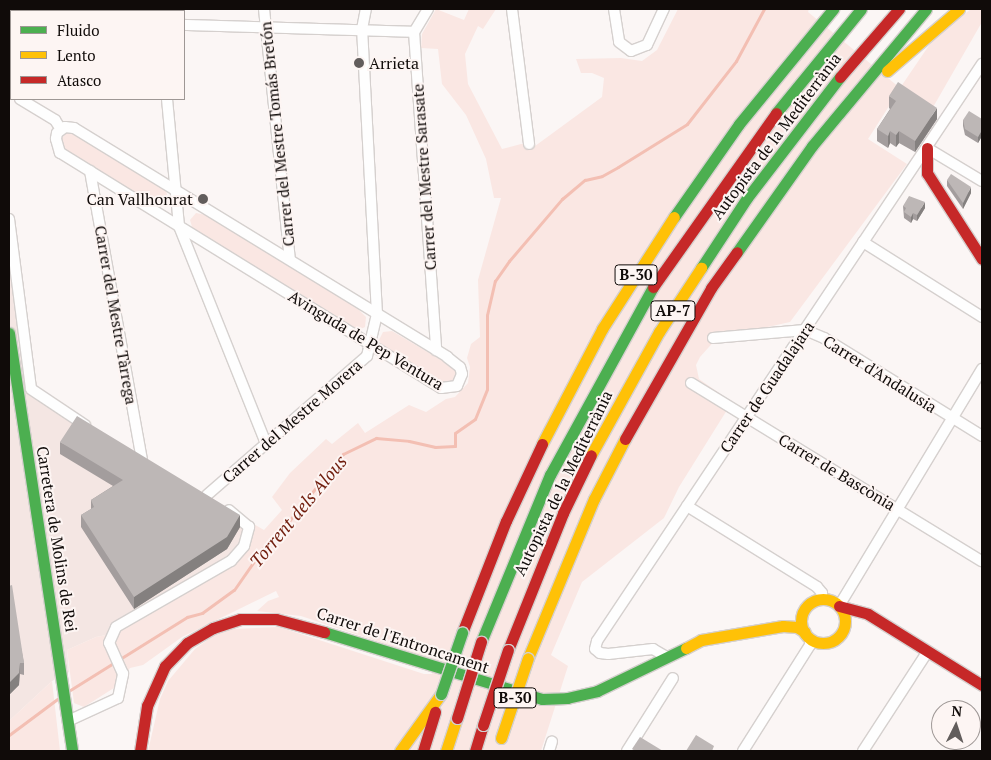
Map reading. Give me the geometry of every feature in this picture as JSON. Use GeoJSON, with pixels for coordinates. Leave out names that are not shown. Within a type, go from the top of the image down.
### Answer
{"type":"FeatureCollection","features":[{"type":"Feature","properties":{"kind":"main road"},"geometry":{"type":"LineString","coordinates":[[739,124],[764,81],[819,9]]}},
{"type":"Feature","properties":{"kind":"main road","name":"B-30"},"geometry":{"type":"LineString","coordinates":[[400,751],[431,713],[441,694],[484,571],[506,521],[550,427],[602,330],[651,250],[739,124],[833,9]]}},
{"type":"Feature","properties":{"kind":"main road","name":"Autopista de la Mediterrània"},"geometry":{"type":"LineString","coordinates":[[446,751],[481,642],[550,475],[602,375],[656,282],[764,126],[861,9]]}},
{"type":"Feature","properties":{"kind":"main road","name":"Autopista de la Mediterrània"},"geometry":{"type":"LineString","coordinates":[[475,751],[508,650],[563,513],[592,454],[659,332],[747,198],[823,96],[899,9]]}},
{"type":"Feature","properties":{"kind":"main road","name":"B-30"},"geometry":{"type":"LineString","coordinates":[[497,751],[528,658],[594,499],[649,392],[711,288],[782,187],[860,86],[926,9]]}},
{"type":"Feature","properties":{"kind":"main road"},"geometry":{"type":"LineString","coordinates":[[782,187],[902,55],[959,9]]}},
{"type":"Feature","properties":{"kind":"main road"},"geometry":{"type":"LineString","coordinates":[[927,148],[927,173],[982,259]]}},
{"type":"Feature","properties":{"kind":"main road","name":"Carretera de Molins de Rei"},"geometry":{"type":"LineString","coordinates":[[9,333],[72,751]]}},
{"type":"Feature","properties":{"kind":"main road"},"geometry":{"type":"LineString","coordinates":[[880,623],[859,620],[845,625],[832,641],[820,642],[807,636],[802,618],[804,610],[821,599],[839,606],[861,611],[982,685]]}},
{"type":"Feature","properties":{"kind":"main road"},"geometry":{"type":"LineString","coordinates":[[839,606],[845,625]]}},
{"type":"Feature","properties":{"kind":"main road","name":"Carrer de l'Entroncament"},"geometry":{"type":"LineString","coordinates":[[140,751],[147,706],[164,666],[186,643],[213,628],[240,619],[276,619],[301,624],[418,663],[542,699],[567,698],[597,691],[665,656],[702,640],[782,626],[798,619],[804,610]]}},
{"type":"Feature","properties":{"kind":"main road","name":"Carrer de l'Entroncament"},"geometry":{"type":"LineString","coordinates":[[782,626],[797,628],[807,636]]}},
{"type":"Feature","properties":{"kind":"main road","name":"B-30"},"geometry":{"type":"LineString","coordinates":[[423,751],[431,713]]}},
{"type":"Feature","properties":{"kind":"street","name":"Carrer del Mestre Tomás Bretón"},"geometry":{"type":"LineString","coordinates":[[264,9],[290,259]]}},
{"type":"Feature","properties":{"kind":"street","name":"Carrer del Mestre Morera"},"geometry":{"type":"LineString","coordinates":[[68,721],[114,702],[123,686],[123,674],[110,650],[110,638],[116,627],[231,560],[244,546],[249,527],[211,498],[266,444],[364,361],[377,314],[362,30],[366,9]]}},
{"type":"Feature","properties":{"kind":"street"},"geometry":{"type":"LineString","coordinates":[[185,25],[414,32],[428,9]]}},
{"type":"Feature","properties":{"kind":"street"},"geometry":{"type":"LineString","coordinates":[[512,9],[529,144]]}},
{"type":"Feature","properties":{"kind":"street"},"geometry":{"type":"LineString","coordinates":[[614,9],[618,42],[631,51],[647,45],[664,9]]}},
{"type":"Feature","properties":{"kind":"street","name":"Carrer del Mestre Sarasate"},"geometry":{"type":"LineString","coordinates":[[414,32],[436,350]]}},
{"type":"Feature","properties":{"kind":"street","name":"Carrer de Guadalajara"},"geometry":{"type":"LineString","coordinates":[[665,656],[653,649],[608,654],[600,653],[595,649],[597,641],[982,64]]}},
{"type":"Feature","properties":{"kind":"street","name":"Avinguda de Pep Ventura"},"geometry":{"type":"LineString","coordinates":[[22,100],[55,120],[60,128]]}},
{"type":"Feature","properties":{"kind":"street"},"geometry":{"type":"LineString","coordinates":[[167,100],[179,226],[266,444]]}},
{"type":"Feature","properties":{"kind":"street","name":"Avinguda de Pep Ventura"},"geometry":{"type":"LineString","coordinates":[[60,128],[74,128],[436,350],[460,367],[460,381],[452,389],[441,388],[90,171],[57,148],[56,139],[60,128]]}},
{"type":"Feature","properties":{"kind":"street"},"geometry":{"type":"LineString","coordinates":[[927,148],[982,181]]}},
{"type":"Feature","properties":{"kind":"street","name":"Carrer del Mestre Tàrrega"},"geometry":{"type":"LineString","coordinates":[[90,171],[142,459]]}},
{"type":"Feature","properties":{"kind":"street"},"geometry":{"type":"LineString","coordinates":[[9,219],[31,389],[98,432]]}},
{"type":"Feature","properties":{"kind":"street"},"geometry":{"type":"LineString","coordinates":[[863,242],[982,317]]}},
{"type":"Feature","properties":{"kind":"street","name":"Carrer d'Andalusia"},"geometry":{"type":"LineString","coordinates":[[713,338],[805,330],[824,338],[982,436]]}},
{"type":"Feature","properties":{"kind":"street"},"geometry":{"type":"LineString","coordinates":[[839,606],[982,370]]}},
{"type":"Feature","properties":{"kind":"street","name":"Carrer de Bascònia"},"geometry":{"type":"LineString","coordinates":[[691,383],[982,562]]}},
{"type":"Feature","properties":{"kind":"street"},"geometry":{"type":"LineString","coordinates":[[130,451],[156,466]]}},
{"type":"Feature","properties":{"kind":"street"},"geometry":{"type":"LineString","coordinates":[[687,506],[817,587],[822,593],[821,599]]}},
{"type":"Feature","properties":{"kind":"street"},"geometry":{"type":"LineString","coordinates":[[744,751],[810,645],[807,636]]}},
{"type":"Feature","properties":{"kind":"street"},"geometry":{"type":"LineString","coordinates":[[863,751],[928,651]]}},
{"type":"Feature","properties":{"kind":"street"},"geometry":{"type":"LineString","coordinates":[[627,751],[673,678]]}},
{"type":"Feature","properties":{"kind":"street"},"geometry":{"type":"LineString","coordinates":[[548,751],[552,741]]}},
{"type":"Feature","properties":{"kind":"shaded area"},"geometry":{"type":"Polygon","coordinates":[[[9,9],[56,9],[10,10],[10,25],[9,9]]]}},
{"type":"Feature","properties":{"kind":"shaded area"},"geometry":{"type":"Polygon","coordinates":[[[436,9],[464,20],[469,9],[496,9],[483,29],[478,26],[465,54],[468,84],[502,149],[529,144],[531,149],[602,97],[604,78],[592,73],[581,73],[576,59],[621,58],[642,61],[657,50],[678,9],[809,9],[808,12],[900,88],[934,38],[971,9],[982,9],[982,22],[932,109],[900,89],[868,139],[907,164],[790,322],[717,338],[700,357],[696,365],[699,379],[732,402],[679,487],[664,518],[582,582],[551,655],[568,666],[541,751],[148,751],[160,699],[168,681],[195,649],[213,636],[233,629],[279,627],[424,674],[432,674],[436,661],[301,616],[257,611],[268,601],[279,597],[276,591],[182,637],[143,665],[130,668],[117,686],[84,707],[74,703],[67,650],[96,637],[117,633],[245,550],[251,542],[252,523],[264,530],[282,510],[272,497],[290,473],[326,439],[332,444],[358,423],[365,433],[409,405],[426,412],[446,399],[455,397],[468,383],[470,367],[467,358],[471,344],[480,337],[478,280],[501,198],[494,198],[486,159],[466,115],[442,84],[438,49],[421,48],[422,34],[436,9]]]}},
{"type":"Feature","properties":{"kind":"shaded area"},"geometry":{"type":"Polygon","coordinates":[[[68,131],[166,190],[169,204],[158,208],[61,149],[60,140],[68,131]]]}},
{"type":"Feature","properties":{"kind":"shaded area"},"geometry":{"type":"Polygon","coordinates":[[[196,213],[206,215],[358,309],[366,317],[365,327],[357,331],[193,230],[190,220],[196,213]]]}},
{"type":"Feature","properties":{"kind":"shaded area"},"geometry":{"type":"Polygon","coordinates":[[[9,262],[30,392],[252,532],[245,550],[117,633],[96,637],[67,650],[69,672],[52,681],[9,721],[9,262]]]}},
{"type":"Feature","properties":{"kind":"shaded area"},"geometry":{"type":"Polygon","coordinates":[[[392,331],[453,367],[456,373],[453,383],[438,382],[382,347],[379,340],[383,332],[392,331]]]}},
{"type":"Feature","properties":{"kind":"shaded area"},"geometry":{"type":"Polygon","coordinates":[[[52,681],[60,751],[9,751],[9,721],[52,681]]]}},
{"type":"Feature","properties":{"kind":"building"},"geometry":{"type":"Polygon","coordinates":[[[898,82],[937,108],[915,141],[899,131],[896,135],[890,131],[888,136],[877,129],[896,101],[889,96],[898,82]]]}},
{"type":"Feature","properties":{"kind":"building"},"geometry":{"type":"Polygon","coordinates":[[[969,111],[982,119],[982,130],[978,137],[965,129],[963,120],[969,111]]]}},
{"type":"Feature","properties":{"kind":"building"},"geometry":{"type":"Polygon","coordinates":[[[951,174],[971,187],[963,203],[947,180],[951,174]]]}},
{"type":"Feature","properties":{"kind":"building"},"geometry":{"type":"Polygon","coordinates":[[[909,196],[925,202],[917,215],[913,213],[911,217],[904,212],[906,208],[903,206],[909,196]]]}},
{"type":"Feature","properties":{"kind":"building"},"geometry":{"type":"Polygon","coordinates":[[[77,416],[240,515],[227,537],[134,597],[81,515],[94,507],[91,500],[123,480],[60,442],[77,416]]]}},
{"type":"Feature","properties":{"kind":"building"},"geometry":{"type":"Polygon","coordinates":[[[12,585],[24,663],[20,663],[19,673],[9,683],[9,586],[12,585]]]}},
{"type":"Feature","properties":{"kind":"building"},"geometry":{"type":"Polygon","coordinates":[[[696,735],[714,746],[712,751],[686,751],[696,735]]]}},
{"type":"Feature","properties":{"kind":"building"},"geometry":{"type":"Polygon","coordinates":[[[640,737],[663,751],[635,751],[632,749],[640,737]]]}},
{"type":"Feature","properties":{"kind":"waterway","name":"Torrent dels Alous"},"geometry":{"type":"LineString","coordinates":[[67,692],[187,617],[202,613],[234,590],[264,547],[281,531],[343,454],[376,438],[409,441],[435,447],[455,446],[455,433],[475,419],[487,389],[487,315],[495,281],[509,261],[562,199],[585,180],[602,176],[687,124],[736,61],[764,9]]}},
{"type":"Feature","properties":{"kind":"waterway","name":"Torrent dels Alous"},"geometry":{"type":"LineString","coordinates":[[9,735],[60,697]]}},
{"type":"Feature","properties":{"kind":"traffic: fast"},"geometry":{"type":"LineString","coordinates":[[674,217],[739,124],[833,9]]}},
{"type":"Feature","properties":{"kind":"traffic: fast"},"geometry":{"type":"LineString","coordinates":[[776,113],[861,9]]}},
{"type":"Feature","properties":{"kind":"traffic: fast"},"geometry":{"type":"LineString","coordinates":[[737,252],[812,146],[926,9]]}},
{"type":"Feature","properties":{"kind":"traffic: fast"},"geometry":{"type":"LineString","coordinates":[[701,268],[747,198],[840,77]]}},
{"type":"Feature","properties":{"kind":"traffic: fast"},"geometry":{"type":"LineString","coordinates":[[481,642],[550,475],[653,287]]}},
{"type":"Feature","properties":{"kind":"traffic: fast"},"geometry":{"type":"LineString","coordinates":[[9,333],[72,751]]}},
{"type":"Feature","properties":{"kind":"traffic: fast"},"geometry":{"type":"LineString","coordinates":[[324,632],[542,699],[567,698],[597,691],[686,648]]}},
{"type":"Feature","properties":{"kind":"traffic: fast"},"geometry":{"type":"LineString","coordinates":[[441,694],[462,633]]}},
{"type":"Feature","properties":{"kind":"traffic: slow"},"geometry":{"type":"LineString","coordinates":[[887,71],[959,9]]}},
{"type":"Feature","properties":{"kind":"traffic: slow"},"geometry":{"type":"LineString","coordinates":[[542,444],[602,329],[674,217]]}},
{"type":"Feature","properties":{"kind":"traffic: slow"},"geometry":{"type":"LineString","coordinates":[[591,455],[659,332],[701,268]]}},
{"type":"Feature","properties":{"kind":"traffic: slow"},"geometry":{"type":"LineString","coordinates":[[528,658],[594,499],[625,439]]}},
{"type":"Feature","properties":{"kind":"traffic: slow"},"geometry":{"type":"LineString","coordinates":[[823,599],[835,603],[841,609],[845,621],[841,633],[835,639],[823,643],[811,639],[805,633],[801,621],[805,609],[811,603],[823,599]]}},
{"type":"Feature","properties":{"kind":"traffic: slow"},"geometry":{"type":"LineString","coordinates":[[686,648],[701,640],[783,626],[797,627],[805,632]]}},
{"type":"Feature","properties":{"kind":"traffic: slow"},"geometry":{"type":"LineString","coordinates":[[501,738],[528,658]]}},
{"type":"Feature","properties":{"kind":"traffic: slow"},"geometry":{"type":"LineString","coordinates":[[400,751],[441,694]]}},
{"type":"Feature","properties":{"kind":"traffic: slow"},"geometry":{"type":"LineString","coordinates":[[446,751],[457,718]]}},
{"type":"Feature","properties":{"kind":"traffic: jam"},"geometry":{"type":"LineString","coordinates":[[840,77],[899,9]]}},
{"type":"Feature","properties":{"kind":"traffic: jam"},"geometry":{"type":"LineString","coordinates":[[653,287],[776,113]]}},
{"type":"Feature","properties":{"kind":"traffic: jam"},"geometry":{"type":"LineString","coordinates":[[927,148],[927,173],[982,259]]}},
{"type":"Feature","properties":{"kind":"traffic: jam"},"geometry":{"type":"LineString","coordinates":[[625,439],[711,288],[737,252]]}},
{"type":"Feature","properties":{"kind":"traffic: jam"},"geometry":{"type":"LineString","coordinates":[[462,633],[506,521],[542,444]]}},
{"type":"Feature","properties":{"kind":"traffic: jam"},"geometry":{"type":"LineString","coordinates":[[508,650],[563,513],[591,455]]}},
{"type":"Feature","properties":{"kind":"traffic: jam"},"geometry":{"type":"LineString","coordinates":[[839,606],[868,614],[982,685]]}},
{"type":"Feature","properties":{"kind":"traffic: jam"},"geometry":{"type":"LineString","coordinates":[[140,751],[147,706],[165,666],[187,643],[213,628],[240,619],[276,619],[324,632]]}},
{"type":"Feature","properties":{"kind":"traffic: jam"},"geometry":{"type":"LineString","coordinates":[[457,718],[481,642]]}},
{"type":"Feature","properties":{"kind":"traffic: jam"},"geometry":{"type":"LineString","coordinates":[[483,725],[508,650]]}},
{"type":"Feature","properties":{"kind":"traffic: jam"},"geometry":{"type":"LineString","coordinates":[[423,751],[435,712]]}},
{"type":"Feature","properties":{"kind":"traffic: jam"},"geometry":{"type":"LineString","coordinates":[[475,751],[483,725]]}},
{"type":"Feature","properties":{"kind":"place","name":"Arrieta"},"geometry":{"type":"Point","coordinates":[359,63]}},
{"type":"Feature","properties":{"kind":"place","name":"Can Vallhonrat"},"geometry":{"type":"Point","coordinates":[203,199]}}]}
